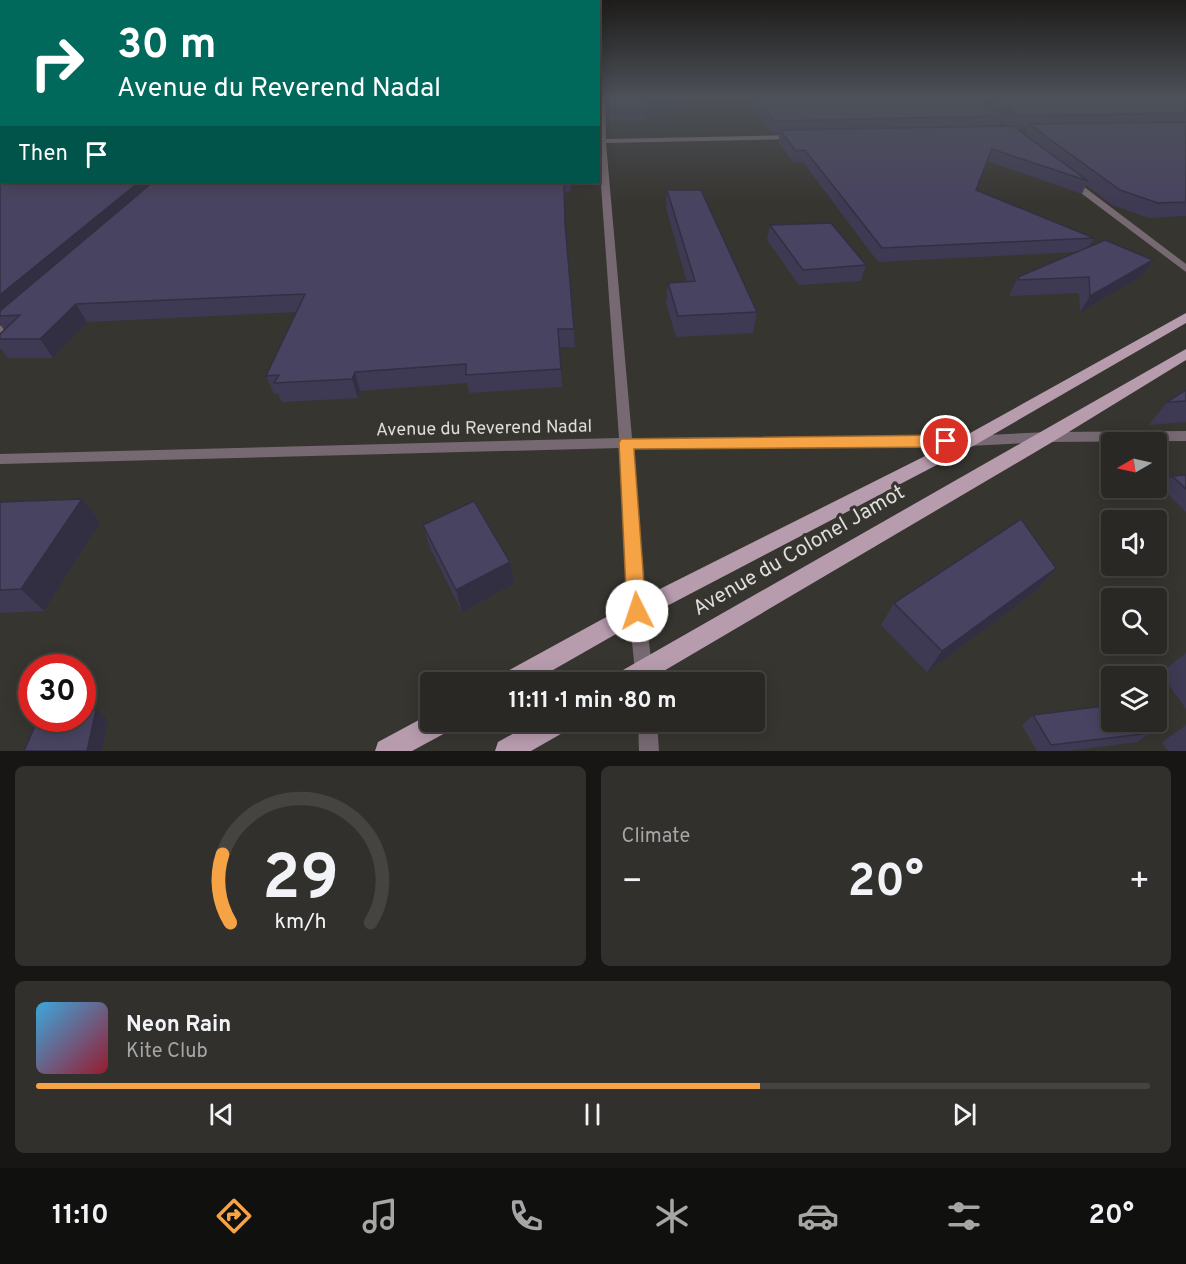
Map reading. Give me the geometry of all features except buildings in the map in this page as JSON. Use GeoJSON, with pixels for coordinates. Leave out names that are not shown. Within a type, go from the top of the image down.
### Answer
{"type":"FeatureCollection","features":[{"type":"Feature","properties":{"kind":"main road","name":"Avenue du Colonel Jamot"},"geometry":{"type":"LineString","coordinates":[[528,672],[637,611],[969,441],[1186,317]]}},
{"type":"Feature","properties":{"kind":"main road","name":"Avenue du Colonel Jamot"},"geometry":{"type":"LineString","coordinates":[[653,672],[1186,354]]}},
{"type":"Feature","properties":{"kind":"main road"},"geometry":{"type":"LineString","coordinates":[[387,751],[422,732]]}},
{"type":"Feature","properties":{"kind":"main road"},"geometry":{"type":"LineString","coordinates":[[507,751],[540,732]]}},
{"type":"Feature","properties":{"kind":"street"},"geometry":{"type":"LineString","coordinates":[[644,672],[637,611],[626,443],[600,141],[805,137]]}},
{"type":"Feature","properties":{"kind":"street"},"geometry":{"type":"LineString","coordinates":[[1064,176],[1186,269]]}},
{"type":"Feature","properties":{"kind":"street"},"geometry":{"type":"LineString","coordinates":[[0,332],[26,310]]}},
{"type":"Feature","properties":{"kind":"street"},"geometry":{"type":"LineString","coordinates":[[1048,437],[1186,436]]}},
{"type":"Feature","properties":{"kind":"street","name":"Avenue du Reverend Nadal"},"geometry":{"type":"LineString","coordinates":[[0,459],[626,443],[969,441],[1048,437]]}},
{"type":"Feature","properties":{"kind":"street"},"geometry":{"type":"LineString","coordinates":[[649,732],[650,751]]}},
{"type":"Feature","properties":{"kind":"route"},"geometry":{"type":"LineString","coordinates":[[637,611],[626,443],[946,441]]}}]}
